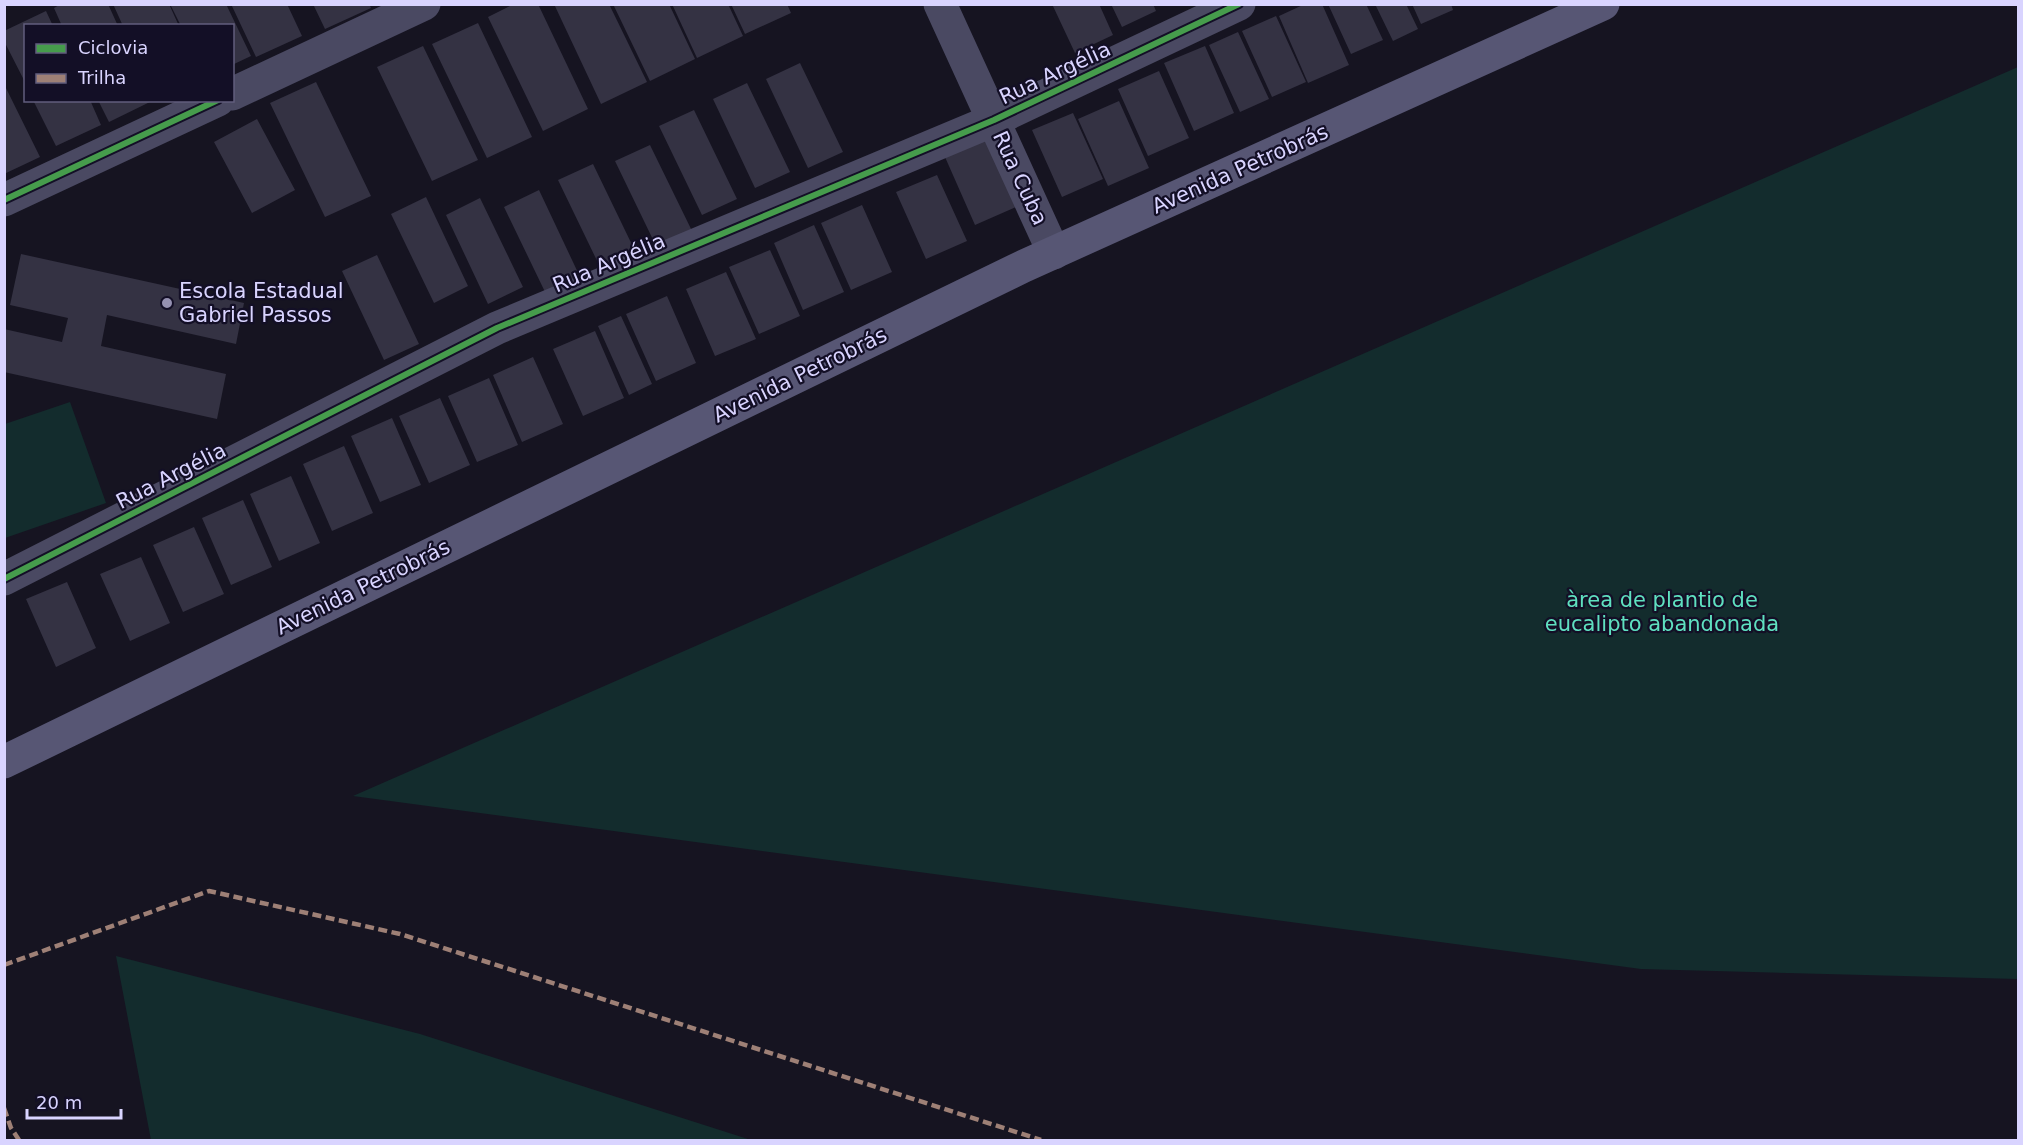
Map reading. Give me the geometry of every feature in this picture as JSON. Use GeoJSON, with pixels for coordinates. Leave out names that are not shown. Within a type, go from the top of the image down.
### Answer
{"type":"FeatureCollection","features":[{"type":"Feature","properties":{"kind":"main road","name":"Avenida Petrobrás"},"geometry":{"type":"LineString","coordinates":[[4,762],[1054,253],[1603,4]]}},
{"type":"Feature","properties":{"kind":"street"},"geometry":{"type":"LineString","coordinates":[[234,93],[424,4]]}},
{"type":"Feature","properties":{"kind":"street","name":"Rua Cuba"},"geometry":{"type":"LineString","coordinates":[[940,4],[1054,253]]}},
{"type":"Feature","properties":{"kind":"street","name":"Rua Argélia"},"geometry":{"type":"LineString","coordinates":[[4,579],[497,328],[994,120],[1239,4]]}},
{"type":"Feature","properties":{"kind":"street"},"geometry":{"type":"LineString","coordinates":[[4,200],[214,102]]}},
{"type":"Feature","properties":{"kind":"green space","name":"àrea de plantio de eucalipto abandonada"},"geometry":{"type":"Polygon","coordinates":[[[2018,67],[2018,979],[1641,969],[353,796],[2018,67]]]}},
{"type":"Feature","properties":{"kind":"green space"},"geometry":{"type":"Polygon","coordinates":[[[70,402],[106,503],[5,538],[5,424],[70,402]]]}},
{"type":"Feature","properties":{"kind":"green space"},"geometry":{"type":"Polygon","coordinates":[[[116,956],[420,1034],[751,1140],[151,1140],[116,956]]]}},
{"type":"Feature","properties":{"kind":"building"},"geometry":{"type":"Polygon","coordinates":[[[61,4],[108,4],[117,24],[61,24],[54,8],[61,4]]]}},
{"type":"Feature","properties":{"kind":"building"},"geometry":{"type":"Polygon","coordinates":[[[113,4],[169,4],[178,24],[122,24],[113,4]]]}},
{"type":"Feature","properties":{"kind":"building"},"geometry":{"type":"Polygon","coordinates":[[[170,4],[226,4],[251,56],[234,64],[234,24],[180,24],[170,4]]]}},
{"type":"Feature","properties":{"kind":"building"},"geometry":{"type":"Polygon","coordinates":[[[231,4],[287,4],[302,36],[256,57],[231,4]]]}},
{"type":"Feature","properties":{"kind":"building"},"geometry":{"type":"Polygon","coordinates":[[[313,4],[369,4],[371,8],[325,29],[313,4]]]}},
{"type":"Feature","properties":{"kind":"building"},"geometry":{"type":"Polygon","coordinates":[[[514,4],[538,4],[588,109],[543,131],[488,17],[514,4]]]}},
{"type":"Feature","properties":{"kind":"building"},"geometry":{"type":"Polygon","coordinates":[[[554,4],[609,4],[647,82],[601,104],[554,4]]]}},
{"type":"Feature","properties":{"kind":"building"},"geometry":{"type":"Polygon","coordinates":[[[613,4],[669,4],[695,59],[650,81],[613,4]]]}},
{"type":"Feature","properties":{"kind":"building"},"geometry":{"type":"Polygon","coordinates":[[[672,4],[728,4],[743,36],[697,58],[672,4]]]}},
{"type":"Feature","properties":{"kind":"building"},"geometry":{"type":"Polygon","coordinates":[[[731,4],[787,4],[791,13],[745,34],[731,4]]]}},
{"type":"Feature","properties":{"kind":"building"},"geometry":{"type":"Polygon","coordinates":[[[1052,4],[1099,4],[1113,35],[1075,53],[1052,4]]]}},
{"type":"Feature","properties":{"kind":"building"},"geometry":{"type":"Polygon","coordinates":[[[1111,4],[1153,4],[1156,11],[1122,27],[1111,4]]]}},
{"type":"Feature","properties":{"kind":"building"},"geometry":{"type":"Polygon","coordinates":[[[1305,4],[1322,4],[1349,65],[1308,83],[1279,16],[1305,4]]]}},
{"type":"Feature","properties":{"kind":"building"},"geometry":{"type":"Polygon","coordinates":[[[1328,4],[1366,4],[1383,40],[1351,54],[1328,4]]]}},
{"type":"Feature","properties":{"kind":"building"},"geometry":{"type":"Polygon","coordinates":[[[1375,4],[1406,4],[1418,29],[1393,41],[1375,4]]]}},
{"type":"Feature","properties":{"kind":"building"},"geometry":{"type":"Polygon","coordinates":[[[1412,4],[1451,4],[1453,10],[1421,24],[1412,4]]]}},
{"type":"Feature","properties":{"kind":"building"},"geometry":{"type":"Polygon","coordinates":[[[46,11],[52,24],[24,24],[24,80],[4,41],[4,31],[46,11]]]}},
{"type":"Feature","properties":{"kind":"building"},"geometry":{"type":"Polygon","coordinates":[[[1276,16],[1306,82],[1272,97],[1242,31],[1276,16]]]}},
{"type":"Feature","properties":{"kind":"building"},"geometry":{"type":"Polygon","coordinates":[[[478,23],[532,137],[487,158],[432,44],[478,23]]]}},
{"type":"Feature","properties":{"kind":"building"},"geometry":{"type":"Polygon","coordinates":[[[1238,32],[1269,99],[1240,112],[1209,45],[1238,32]]]}},
{"type":"Feature","properties":{"kind":"building"},"geometry":{"type":"Polygon","coordinates":[[[423,46],[478,160],[432,181],[377,67],[423,46]]]}},
{"type":"Feature","properties":{"kind":"building"},"geometry":{"type":"Polygon","coordinates":[[[1205,46],[1234,113],[1194,131],[1164,63],[1205,46]]]}},
{"type":"Feature","properties":{"kind":"building"},"geometry":{"type":"Polygon","coordinates":[[[800,63],[843,152],[808,168],[766,79],[800,63]]]}},
{"type":"Feature","properties":{"kind":"building"},"geometry":{"type":"Polygon","coordinates":[[[1159,71],[1189,138],[1148,156],[1118,89],[1159,71]]]}},
{"type":"Feature","properties":{"kind":"building"},"geometry":{"type":"Polygon","coordinates":[[[316,82],[371,196],[325,217],[270,103],[316,82]]]}},
{"type":"Feature","properties":{"kind":"building"},"geometry":{"type":"Polygon","coordinates":[[[747,83],[790,172],[755,188],[713,99],[747,83]]]}},
{"type":"Feature","properties":{"kind":"building"},"geometry":{"type":"Polygon","coordinates":[[[4,84],[40,157],[4,174],[4,84]]]}},
{"type":"Feature","properties":{"kind":"building"},"geometry":{"type":"Polygon","coordinates":[[[1119,101],[1149,168],[1108,186],[1078,119],[1119,101]]]}},
{"type":"Feature","properties":{"kind":"building"},"geometry":{"type":"Polygon","coordinates":[[[34,102],[91,102],[101,125],[56,146],[34,102]]]}},
{"type":"Feature","properties":{"kind":"building"},"geometry":{"type":"Polygon","coordinates":[[[99,102],[150,102],[109,122],[99,102]]]}},
{"type":"Feature","properties":{"kind":"building"},"geometry":{"type":"Polygon","coordinates":[[[694,110],[737,199],[702,215],[659,126],[694,110]]]}},
{"type":"Feature","properties":{"kind":"building"},"geometry":{"type":"Polygon","coordinates":[[[1073,113],[1103,179],[1062,197],[1032,130],[1073,113]]]}},
{"type":"Feature","properties":{"kind":"building"},"geometry":{"type":"Polygon","coordinates":[[[257,119],[295,190],[252,213],[214,142],[257,119]]]}},
{"type":"Feature","properties":{"kind":"building"},"geometry":{"type":"Polygon","coordinates":[[[986,140],[1016,207],[975,225],[945,157],[986,140]]]}},
{"type":"Feature","properties":{"kind":"building"},"geometry":{"type":"Polygon","coordinates":[[[650,145],[693,233],[658,250],[615,161],[650,145]]]}},
{"type":"Feature","properties":{"kind":"building"},"geometry":{"type":"Polygon","coordinates":[[[593,164],[636,253],[601,269],[558,180],[593,164]]]}},
{"type":"Feature","properties":{"kind":"building"},"geometry":{"type":"Polygon","coordinates":[[[937,175],[967,241],[926,259],[896,192],[937,175]]]}},
{"type":"Feature","properties":{"kind":"building"},"geometry":{"type":"Polygon","coordinates":[[[539,190],[581,279],[547,296],[504,207],[539,190]]]}},
{"type":"Feature","properties":{"kind":"building"},"geometry":{"type":"Polygon","coordinates":[[[426,197],[468,286],[434,303],[391,214],[426,197]]]}},
{"type":"Feature","properties":{"kind":"building"},"geometry":{"type":"Polygon","coordinates":[[[480,198],[523,287],[488,304],[446,215],[480,198]]]}},
{"type":"Feature","properties":{"kind":"building"},"geometry":{"type":"Polygon","coordinates":[[[862,205],[892,272],[851,290],[821,223],[862,205]]]}},
{"type":"Feature","properties":{"kind":"building"},"geometry":{"type":"Polygon","coordinates":[[[814,225],[844,292],[803,310],[774,243],[814,225]]]}},
{"type":"Feature","properties":{"kind":"building"},"geometry":{"type":"Polygon","coordinates":[[[770,250],[800,316],[759,334],[729,267],[770,250]]]}},
{"type":"Feature","properties":{"kind":"building"},"geometry":{"type":"Polygon","coordinates":[[[21,254],[244,303],[236,344],[107,315],[101,346],[226,374],[217,419],[4,372],[4,329],[62,342],[68,318],[10,305],[21,254]]]}},
{"type":"Feature","properties":{"kind":"building"},"geometry":{"type":"Polygon","coordinates":[[[377,255],[419,344],[384,360],[342,271],[377,255]]]}},
{"type":"Feature","properties":{"kind":"building"},"geometry":{"type":"Polygon","coordinates":[[[726,272],[756,339],[715,356],[686,289],[726,272]]]}},
{"type":"Feature","properties":{"kind":"building"},"geometry":{"type":"Polygon","coordinates":[[[667,296],[696,363],[656,381],[626,314],[667,296]]]}},
{"type":"Feature","properties":{"kind":"building"},"geometry":{"type":"Polygon","coordinates":[[[621,316],[652,384],[629,395],[598,326],[621,316]]]}},
{"type":"Feature","properties":{"kind":"building"},"geometry":{"type":"Polygon","coordinates":[[[595,331],[624,398],[583,416],[553,349],[595,331]]]}},
{"type":"Feature","properties":{"kind":"building"},"geometry":{"type":"Polygon","coordinates":[[[533,357],[563,424],[522,442],[493,375],[533,357]]]}},
{"type":"Feature","properties":{"kind":"building"},"geometry":{"type":"Polygon","coordinates":[[[489,378],[518,445],[477,462],[448,396],[489,378]]]}},
{"type":"Feature","properties":{"kind":"building"},"geometry":{"type":"Polygon","coordinates":[[[440,398],[470,465],[429,483],[399,416],[440,398]]]}},
{"type":"Feature","properties":{"kind":"building"},"geometry":{"type":"Polygon","coordinates":[[[392,418],[421,485],[380,502],[351,436],[392,418]]]}},
{"type":"Feature","properties":{"kind":"building"},"geometry":{"type":"Polygon","coordinates":[[[344,446],[373,513],[332,531],[303,464],[344,446]]]}},
{"type":"Feature","properties":{"kind":"building"},"geometry":{"type":"Polygon","coordinates":[[[291,476],[320,543],[279,561],[250,494],[291,476]]]}},
{"type":"Feature","properties":{"kind":"building"},"geometry":{"type":"Polygon","coordinates":[[[243,500],[272,567],[231,585],[202,518],[243,500]]]}},
{"type":"Feature","properties":{"kind":"building"},"geometry":{"type":"Polygon","coordinates":[[[194,527],[224,594],[183,612],[153,545],[194,527]]]}},
{"type":"Feature","properties":{"kind":"building"},"geometry":{"type":"Polygon","coordinates":[[[141,557],[170,623],[130,641],[100,574],[141,557]]]}},
{"type":"Feature","properties":{"kind":"building"},"geometry":{"type":"Polygon","coordinates":[[[67,582],[96,648],[56,667],[26,599],[67,582]]]}},
{"type":"Feature","properties":{"kind":"marked path"},"geometry":{"type":"LineString","coordinates":[[4,965],[209,891],[400,934],[1041,1140]]}},
{"type":"Feature","properties":{"kind":"marked path"},"geometry":{"type":"LineString","coordinates":[[4,1108],[11,1128],[19,1140]]}},
{"type":"Feature","properties":{"kind":"cycle path"},"geometry":{"type":"LineString","coordinates":[[4,579],[497,328],[994,120],[1239,4]]}},
{"type":"Feature","properties":{"kind":"cycle path"},"geometry":{"type":"LineString","coordinates":[[4,200],[214,102]]}},
{"type":"Feature","properties":{"kind":"place","name":"Escola Estadual Gabriel Passos"},"geometry":{"type":"Point","coordinates":[167,303]}}]}
